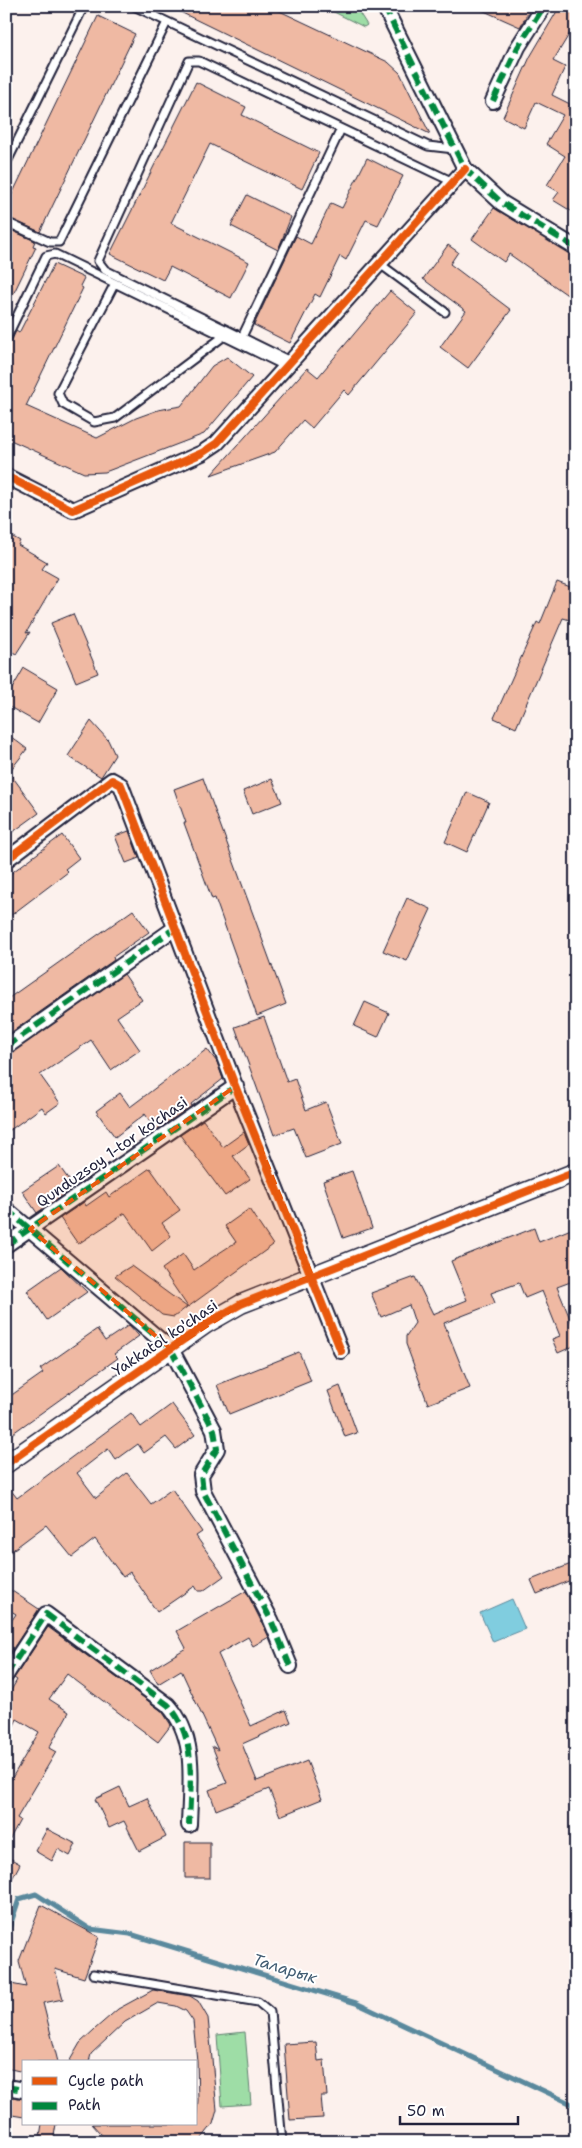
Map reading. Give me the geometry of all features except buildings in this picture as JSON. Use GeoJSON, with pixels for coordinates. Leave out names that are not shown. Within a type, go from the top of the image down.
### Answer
{"type":"FeatureCollection","features":[{"type":"Feature","properties":{"kind":"street"},"geometry":{"type":"LineString","coordinates":[[384,6],[465,169],[502,203],[576,248]]}},
{"type":"Feature","properties":{"kind":"street"},"geometry":{"type":"LineString","coordinates":[[493,100],[518,47],[544,6]]}},
{"type":"Feature","properties":{"kind":"street"},"geometry":{"type":"LineString","coordinates":[[6,476],[73,510],[202,453],[217,443],[465,169]]}},
{"type":"Feature","properties":{"kind":"street"},"geometry":{"type":"LineString","coordinates":[[6,860],[112,780],[121,785],[236,1086],[341,1351]]}},
{"type":"Feature","properties":{"kind":"street"},"geometry":{"type":"LineString","coordinates":[[6,1047],[175,928]]}},
{"type":"Feature","properties":{"kind":"street","name":"Qunduzsoy 1-tor ko'chasi"},"geometry":{"type":"LineString","coordinates":[[6,1245],[236,1086]]}},
{"type":"Feature","properties":{"kind":"street","name":"Yakkatol ko'chasi"},"geometry":{"type":"LineString","coordinates":[[6,1464],[206,1324],[241,1304],[576,1172]]}},
{"type":"Feature","properties":{"kind":"street"},"geometry":{"type":"LineString","coordinates":[[6,1209],[171,1349],[214,1430],[217,1449],[201,1475],[203,1491],[270,1620],[290,1666]]}},
{"type":"Feature","properties":{"kind":"street"},"geometry":{"type":"LineString","coordinates":[[6,1676],[46,1614],[168,1705],[177,1717],[188,1745],[190,1761],[189,1825]]}},
{"type":"Feature","properties":{"kind":"street"},"geometry":{"type":"LineString","coordinates":[[6,2087],[22,2090]]}},
{"type":"Feature","properties":{"kind":"lane"},"geometry":{"type":"LineString","coordinates":[[6,164],[84,6]]}},
{"type":"Feature","properties":{"kind":"lane"},"geometry":{"type":"LineString","coordinates":[[134,6],[428,146],[455,149]]}},
{"type":"Feature","properties":{"kind":"lane"},"geometry":{"type":"LineString","coordinates":[[6,222],[50,242],[59,242],[167,22]]}},
{"type":"Feature","properties":{"kind":"lane"},"geometry":{"type":"LineString","coordinates":[[290,364],[242,337],[105,270],[98,260],[189,61],[199,62],[453,182]]}},
{"type":"Feature","properties":{"kind":"lane"},"geometry":{"type":"LineString","coordinates":[[242,337],[341,129]]}},
{"type":"Feature","properties":{"kind":"lane"},"geometry":{"type":"LineString","coordinates":[[6,340],[46,256],[55,254],[224,336],[290,364]]}},
{"type":"Feature","properties":{"kind":"lane"},"geometry":{"type":"LineString","coordinates":[[380,264],[445,312]]}},
{"type":"Feature","properties":{"kind":"lane"},"geometry":{"type":"LineString","coordinates":[[115,283],[58,393],[63,404],[94,422],[115,418],[224,336]]}},
{"type":"Feature","properties":{"kind":"lane"},"geometry":{"type":"LineString","coordinates":[[94,1974],[258,2002],[270,2012],[282,2142]]}},
{"type":"Feature","properties":{"kind":"highlighted area"},"geometry":{"type":"Polygon","coordinates":[[[236,1086],[312,1276],[241,1304],[171,1349],[30,1229],[236,1086]]]}},
{"type":"Feature","properties":{"kind":"green space"},"geometry":{"type":"Polygon","coordinates":[[[322,6],[355,6],[367,25],[364,27],[322,6]]]}},
{"type":"Feature","properties":{"kind":"green space"},"geometry":{"type":"Polygon","coordinates":[[[245,2032],[251,2104],[222,2106],[217,2035],[245,2032]]]}},
{"type":"Feature","properties":{"kind":"water"},"geometry":{"type":"Polygon","coordinates":[[[512,1599],[525,1629],[493,1642],[480,1613],[512,1599]]]}},
{"type":"Feature","properties":{"kind":"waterway","name":"Таларык"},"geometry":{"type":"LineString","coordinates":[[6,1938],[19,1899],[36,1894],[90,1929],[130,1934],[356,2003],[576,2106]]}},
{"type":"Feature","properties":{"kind":"marked path"},"geometry":{"type":"LineString","coordinates":[[384,6],[465,169],[502,203],[576,248]]}},
{"type":"Feature","properties":{"kind":"marked path"},"geometry":{"type":"LineString","coordinates":[[493,101],[518,47],[544,6]]}},
{"type":"Feature","properties":{"kind":"marked path"},"geometry":{"type":"LineString","coordinates":[[6,1047],[175,928]]}},
{"type":"Feature","properties":{"kind":"marked path"},"geometry":{"type":"LineString","coordinates":[[6,1245],[236,1086]]}},
{"type":"Feature","properties":{"kind":"marked path"},"geometry":{"type":"LineString","coordinates":[[6,1209],[171,1349],[214,1430],[217,1449],[201,1475],[203,1491],[271,1620],[290,1666]]}},
{"type":"Feature","properties":{"kind":"marked path"},"geometry":{"type":"LineString","coordinates":[[6,1675],[46,1614],[168,1705],[178,1718],[188,1747],[191,1778],[189,1825]]}},
{"type":"Feature","properties":{"kind":"marked path"},"geometry":{"type":"LineString","coordinates":[[6,2087],[22,2090]]}},
{"type":"Feature","properties":{"kind":"cycle path"},"geometry":{"type":"LineString","coordinates":[[6,476],[73,510],[202,453],[217,443],[465,169]]}},
{"type":"Feature","properties":{"kind":"cycle path"},"geometry":{"type":"LineString","coordinates":[[6,860],[112,780],[121,785],[234,1083],[341,1351]]}},
{"type":"Feature","properties":{"kind":"cycle path"},"geometry":{"type":"LineString","coordinates":[[6,1464],[206,1324],[241,1304],[576,1172]]}}]}
